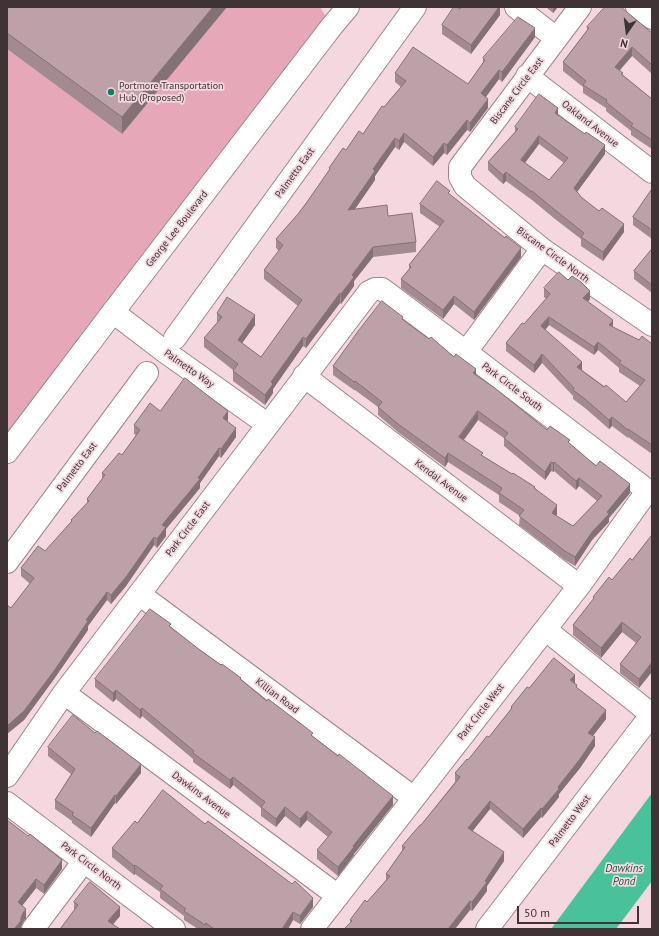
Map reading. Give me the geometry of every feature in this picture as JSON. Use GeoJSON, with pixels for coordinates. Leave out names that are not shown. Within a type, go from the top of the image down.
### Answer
{"type":"FeatureCollection","features":[{"type":"Feature","properties":{"kind":"street","name":"George Lee Boulevard"},"geometry":{"type":"LineString","coordinates":[[7,452],[333,17],[348,7]]}},
{"type":"Feature","properties":{"kind":"street","name":"Palmetto East"},"geometry":{"type":"LineString","coordinates":[[175,338],[415,7]]}},
{"type":"Feature","properties":{"kind":"street"},"geometry":{"type":"LineString","coordinates":[[516,7],[556,38]]}},
{"type":"Feature","properties":{"kind":"street","name":"Biscane Circle East"},"geometry":{"type":"LineString","coordinates":[[460,177],[460,167],[580,7]]}},
{"type":"Feature","properties":{"kind":"street"},"geometry":{"type":"LineString","coordinates":[[637,7],[652,18]]}},
{"type":"Feature","properties":{"kind":"street","name":"Oakland Avenue"},"geometry":{"type":"LineString","coordinates":[[527,76],[652,172]]}},
{"type":"Feature","properties":{"kind":"street","name":"Biscane Circle North"},"geometry":{"type":"LineString","coordinates":[[460,177],[465,186],[542,249],[652,325]]}},
{"type":"Feature","properties":{"kind":"street"},"geometry":{"type":"LineString","coordinates":[[466,352],[542,249]]}},
{"type":"Feature","properties":{"kind":"street","name":"Park Circle South"},"geometry":{"type":"LineString","coordinates":[[375,289],[382,289],[466,352],[643,487],[644,492]]}},
{"type":"Feature","properties":{"kind":"street","name":"Park Circle East"},"geometry":{"type":"LineString","coordinates":[[7,776],[64,693],[267,424],[369,292],[375,289]]}},
{"type":"Feature","properties":{"kind":"street","name":"Palmetto Way"},"geometry":{"type":"LineString","coordinates":[[113,312],[164,351],[267,424]]}},
{"type":"Feature","properties":{"kind":"street","name":"Palmetto East"},"geometry":{"type":"LineString","coordinates":[[7,562],[147,373]]}},
{"type":"Feature","properties":{"kind":"street","name":"Kendal Avenue"},"geometry":{"type":"LineString","coordinates":[[304,376],[579,586]]}},
{"type":"Feature","properties":{"kind":"street","name":"Park Circle West"},"geometry":{"type":"LineString","coordinates":[[312,929],[546,630],[643,497],[644,492]]}},
{"type":"Feature","properties":{"kind":"street","name":"Killian Road"},"geometry":{"type":"LineString","coordinates":[[139,594],[414,798]]}},
{"type":"Feature","properties":{"kind":"street"},"geometry":{"type":"LineString","coordinates":[[546,630],[652,714]]}},
{"type":"Feature","properties":{"kind":"street","name":"Dawkins Avenue"},"geometry":{"type":"LineString","coordinates":[[64,693],[338,896]]}},
{"type":"Feature","properties":{"kind":"street","name":"Palmetto West"},"geometry":{"type":"LineString","coordinates":[[487,929],[652,714]]}},
{"type":"Feature","properties":{"kind":"street","name":"Park Circle North"},"geometry":{"type":"LineString","coordinates":[[7,803],[174,929]]}},
{"type":"Feature","properties":{"kind":"street"},"geometry":{"type":"LineString","coordinates":[[33,929],[84,861]]}},
{"type":"Feature","properties":{"kind":"shaded area"},"geometry":{"type":"Polygon","coordinates":[[[227,7],[320,7],[332,26],[7,437],[7,49],[122,134],[227,7]]]}},
{"type":"Feature","properties":{"kind":"water","name":"Dawkins Pond"},"geometry":{"type":"Polygon","coordinates":[[[652,793],[652,881],[616,929],[551,929],[652,793]]]}},
{"type":"Feature","properties":{"kind":"building","name":"Portmore Transportation Hub (Proposed)"},"geometry":{"type":"Polygon","coordinates":[[[7,7],[213,7],[122,117],[7,33],[7,7]]]}},
{"type":"Feature","properties":{"kind":"building"},"geometry":{"type":"Polygon","coordinates":[[[454,7],[460,9],[461,7],[499,7],[471,45],[442,25],[454,7]]]}},
{"type":"Feature","properties":{"kind":"building"},"geometry":{"type":"Polygon","coordinates":[[[605,7],[621,7],[652,33],[652,65],[632,47],[615,67],[623,73],[621,74],[652,99],[652,140],[631,126],[633,124],[606,102],[607,100],[583,85],[586,81],[563,62],[589,28],[587,27],[605,7]]]}},
{"type":"Feature","properties":{"kind":"building"},"geometry":{"type":"Polygon","coordinates":[[[518,17],[535,28],[502,72],[499,70],[481,93],[488,99],[470,123],[467,120],[447,145],[444,143],[433,157],[404,133],[399,141],[395,138],[373,169],[375,171],[348,210],[387,205],[388,216],[412,213],[416,242],[373,247],[352,275],[354,277],[341,294],[340,293],[306,339],[303,337],[271,382],[273,384],[265,395],[233,371],[238,364],[204,338],[222,317],[217,313],[227,297],[255,315],[238,340],[261,357],[302,300],[264,270],[283,245],[276,239],[307,202],[343,148],[346,150],[359,131],[363,134],[382,106],[384,107],[406,81],[395,73],[413,47],[468,84],[485,60],[483,58],[518,17]]]}},
{"type":"Feature","properties":{"kind":"building"},"geometry":{"type":"Polygon","coordinates":[[[539,94],[558,108],[555,113],[585,134],[586,132],[605,145],[574,188],[581,197],[599,211],[602,208],[624,224],[603,252],[581,237],[584,233],[532,191],[506,172],[503,175],[488,162],[518,129],[515,127],[539,94]],[[539,136],[521,160],[549,180],[568,158],[539,136]]]}},
{"type":"Feature","properties":{"kind":"building"},"geometry":{"type":"Polygon","coordinates":[[[437,181],[450,191],[448,193],[505,238],[506,236],[521,248],[474,312],[454,296],[443,310],[401,279],[411,267],[409,265],[444,221],[420,204],[437,181]]]}},
{"type":"Feature","properties":{"kind":"building"},"geometry":{"type":"Polygon","coordinates":[[[652,189],[652,230],[633,217],[652,189]]]}},
{"type":"Feature","properties":{"kind":"building"},"geometry":{"type":"Polygon","coordinates":[[[652,249],[652,285],[634,271],[652,249]]]}},
{"type":"Feature","properties":{"kind":"building"},"geometry":{"type":"Polygon","coordinates":[[[559,272],[568,280],[572,276],[590,291],[583,298],[613,320],[609,325],[639,340],[642,336],[652,344],[652,445],[628,430],[612,417],[609,420],[573,390],[574,388],[542,354],[534,365],[506,343],[522,323],[524,324],[550,294],[544,288],[559,272]],[[549,317],[541,326],[582,362],[577,367],[604,387],[606,385],[626,402],[645,380],[619,363],[621,361],[598,342],[594,347],[549,317]]]}},
{"type":"Feature","properties":{"kind":"building"},"geometry":{"type":"Polygon","coordinates":[[[382,301],[403,317],[402,319],[429,339],[431,337],[454,357],[456,354],[476,369],[473,373],[496,389],[547,430],[550,426],[570,440],[568,442],[596,466],[600,461],[630,484],[607,512],[609,514],[592,532],[575,557],[519,516],[524,510],[499,493],[502,488],[448,453],[445,458],[398,424],[378,407],[382,402],[333,366],[382,301]],[[478,411],[459,437],[483,453],[481,455],[535,487],[534,488],[557,505],[552,513],[573,526],[602,496],[579,478],[576,481],[554,462],[551,462],[545,472],[504,438],[508,433],[478,411]]]}},
{"type":"Feature","properties":{"kind":"building"},"geometry":{"type":"Polygon","coordinates":[[[185,378],[228,411],[223,418],[236,428],[221,449],[219,448],[198,478],[200,479],[162,525],[166,527],[157,539],[154,537],[126,577],[111,595],[107,592],[86,620],[88,621],[54,671],[24,711],[7,726],[7,605],[11,608],[34,578],[21,568],[38,546],[45,551],[89,501],[87,499],[105,475],[102,473],[119,453],[122,455],[140,430],[134,425],[150,403],[160,411],[185,378]]]}},
{"type":"Feature","properties":{"kind":"building"},"geometry":{"type":"Polygon","coordinates":[[[652,535],[652,662],[639,679],[620,664],[641,637],[622,622],[601,648],[573,625],[609,577],[612,580],[630,558],[632,560],[652,535]]]}},
{"type":"Feature","properties":{"kind":"building"},"geometry":{"type":"Polygon","coordinates":[[[150,609],[171,624],[169,626],[200,650],[241,678],[240,679],[267,701],[268,699],[292,717],[313,733],[311,735],[338,756],[339,754],[393,796],[338,867],[317,850],[332,832],[307,811],[300,819],[285,807],[276,819],[261,807],[265,802],[233,777],[230,780],[193,753],[194,751],[142,708],[140,710],[116,690],[113,693],[95,679],[150,609]]]}},
{"type":"Feature","properties":{"kind":"building"},"geometry":{"type":"Polygon","coordinates":[[[554,658],[575,675],[570,680],[577,685],[576,687],[606,710],[588,733],[595,737],[580,759],[558,787],[559,789],[523,829],[490,801],[468,828],[504,852],[485,881],[487,882],[472,902],[470,901],[448,929],[344,929],[352,921],[350,920],[365,900],[367,902],[390,876],[386,874],[405,847],[402,846],[460,777],[455,773],[467,759],[468,760],[487,736],[489,737],[527,687],[529,688],[554,658]]]}},
{"type":"Feature","properties":{"kind":"building"},"geometry":{"type":"Polygon","coordinates":[[[73,715],[95,733],[97,731],[141,764],[116,796],[115,795],[91,828],[72,815],[74,813],[55,800],[75,769],[48,747],[73,715]]]}},
{"type":"Feature","properties":{"kind":"building"},"geometry":{"type":"Polygon","coordinates":[[[163,790],[205,824],[208,821],[292,884],[295,881],[313,898],[300,916],[293,912],[282,929],[214,929],[206,923],[205,925],[184,911],[186,909],[160,889],[163,886],[135,865],[134,866],[112,848],[135,821],[137,823],[163,790]]]}},
{"type":"Feature","properties":{"kind":"building"},"geometry":{"type":"Polygon","coordinates":[[[7,820],[28,836],[30,834],[62,860],[44,885],[36,879],[18,902],[26,909],[23,913],[21,921],[14,929],[7,929],[7,820]]]}},
{"type":"Feature","properties":{"kind":"building"},"geometry":{"type":"Polygon","coordinates":[[[90,882],[120,907],[108,921],[120,929],[60,929],[78,905],[74,902],[90,882]]]}},
{"type":"Feature","properties":{"kind":"place","name":"Portmore Transportation Hub (Proposed)"},"geometry":{"type":"Point","coordinates":[111,92]}}]}
